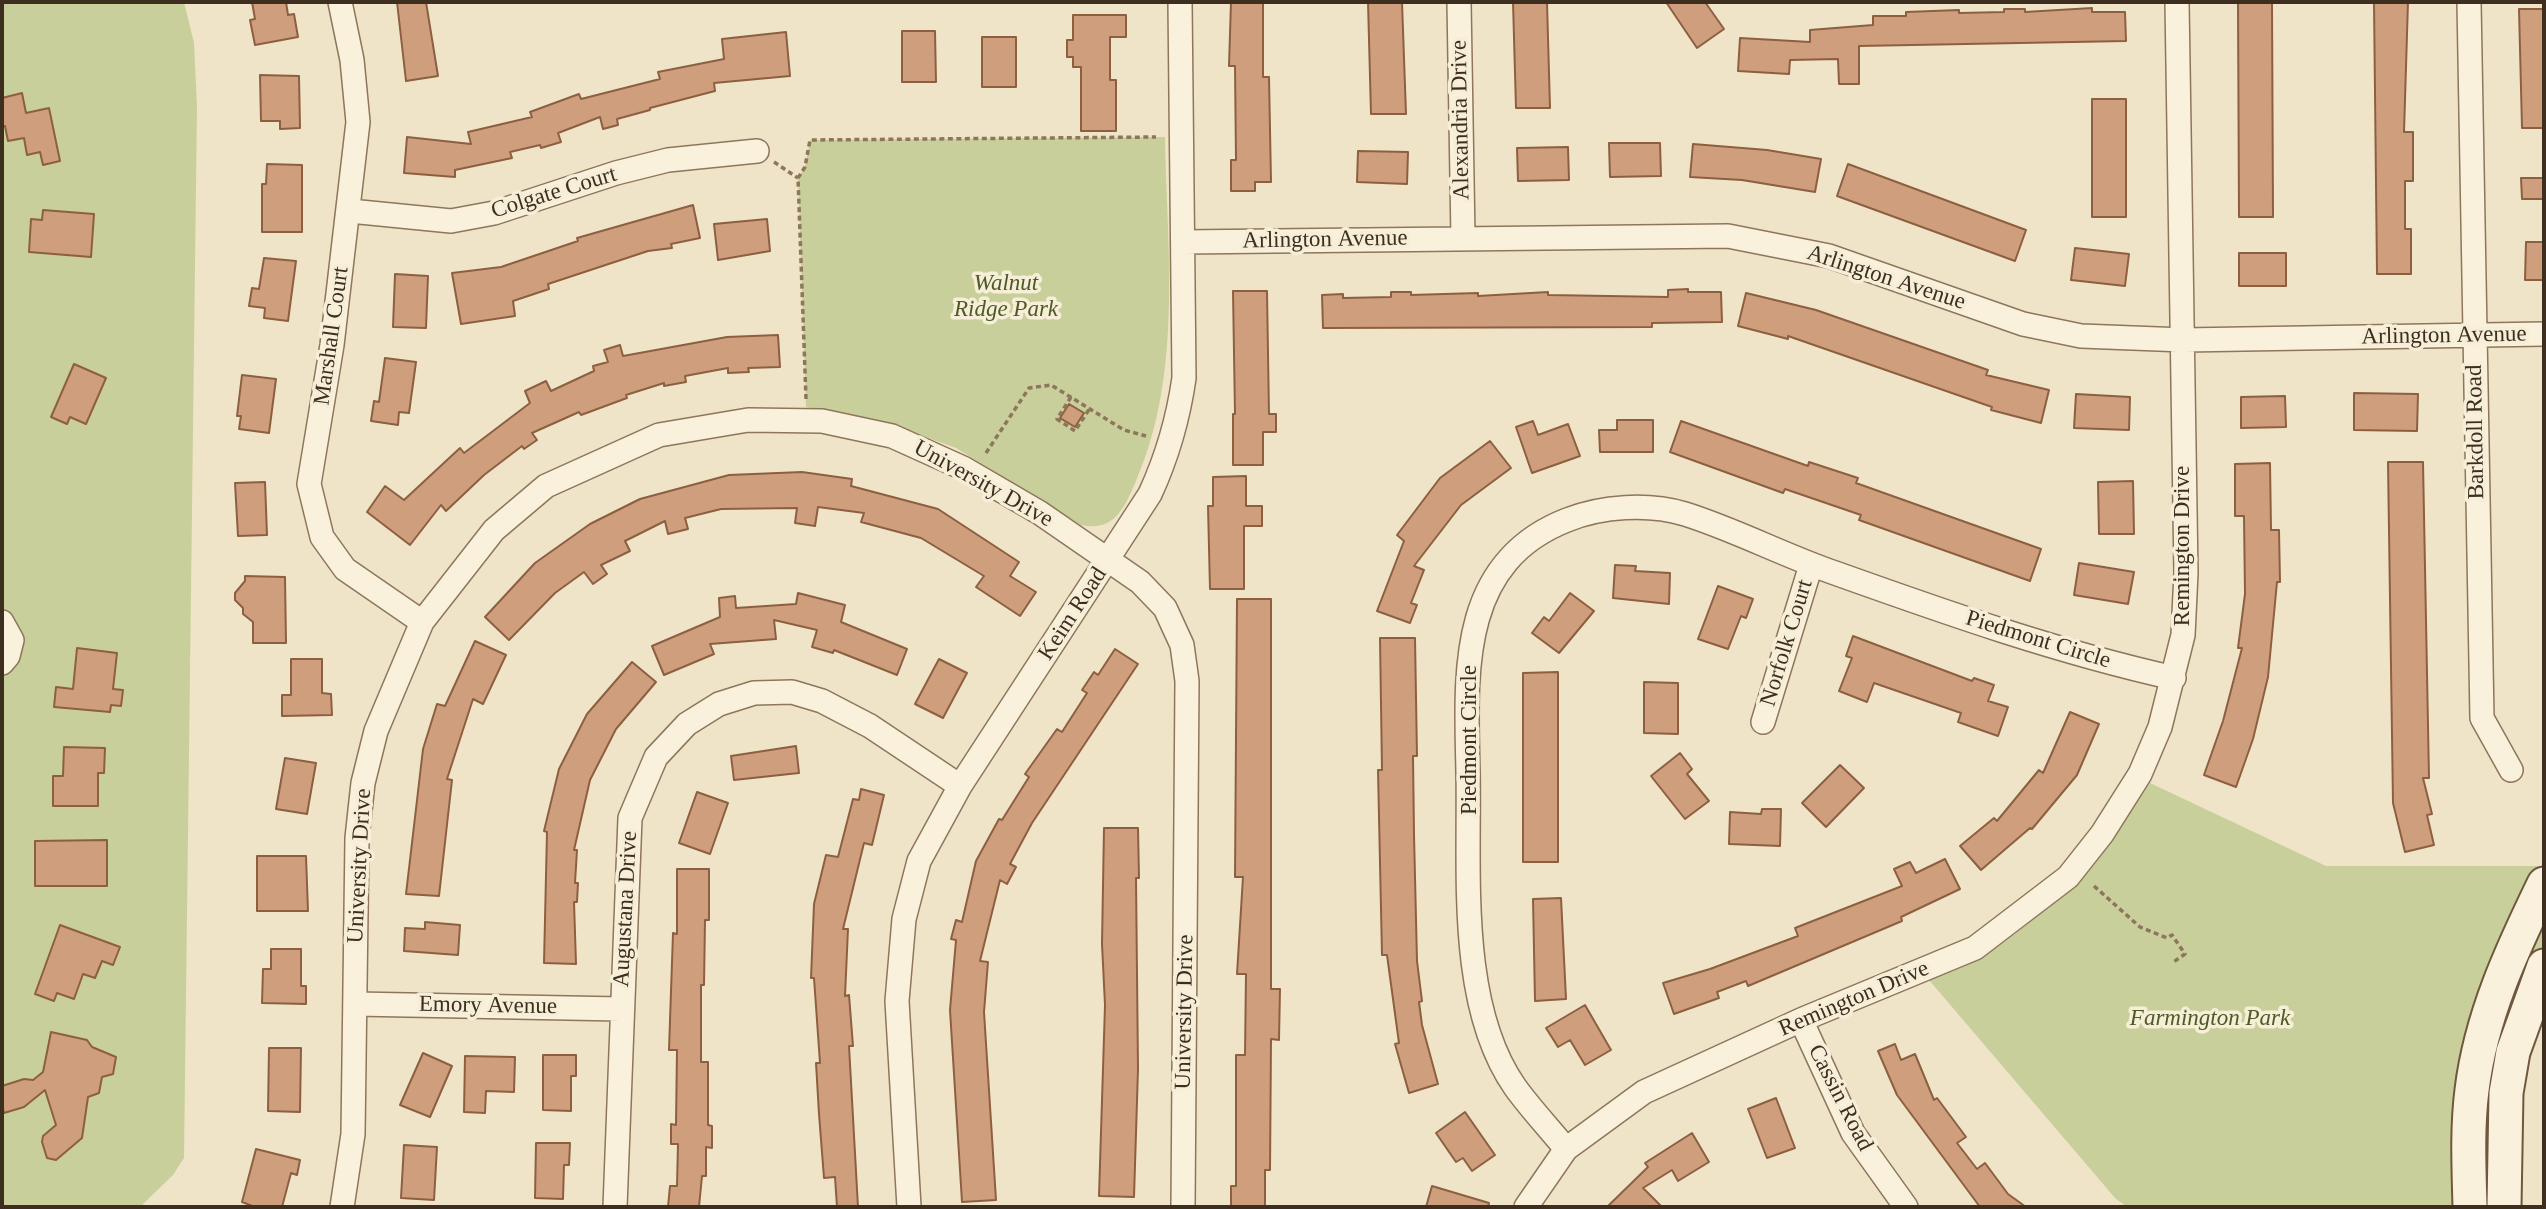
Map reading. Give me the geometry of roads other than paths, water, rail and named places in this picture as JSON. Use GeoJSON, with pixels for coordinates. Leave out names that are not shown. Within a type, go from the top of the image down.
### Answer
{"type":"FeatureCollection","features":[{"type":"Feature","properties":{"kind":"main road"},"geometry":{"type":"LineString","coordinates":[[2470,1207],[2468,1135],[2480,1046],[2493,999],[2544,884]]}},
{"type":"Feature","properties":{"kind":"main road"},"geometry":{"type":"LineString","coordinates":[[2504,1207],[2506,1093],[2513,1052],[2544,966]]}},
{"type":"Feature","properties":{"kind":"street","name":"Marshall Court"},"geometry":{"type":"LineString","coordinates":[[340,2],[352,60],[358,122],[350,211],[332,345],[309,484],[322,537],[345,569],[422,622]]}},
{"type":"Feature","properties":{"kind":"street","name":"Keim Road"},"geometry":{"type":"LineString","coordinates":[[909,1207],[897,1001],[904,919],[919,861],[960,786],[1150,494],[1169,453],[1179,416],[1184,377],[1180,2]]}},
{"type":"Feature","properties":{"kind":"street","name":"Alexandria Drive"},"geometry":{"type":"LineString","coordinates":[[1459,2],[1462,238]]}},
{"type":"Feature","properties":{"kind":"street","name":"Remington Drive"},"geometry":{"type":"LineString","coordinates":[[1525,1207],[1566,1149],[1644,1092],[1801,1020],[1975,948],[2068,877],[2102,834],[2140,774],[2160,727],[2174,678],[2183,635],[2186,573],[2177,2]]}},
{"type":"Feature","properties":{"kind":"street","name":"Barkdoll Road"},"geometry":{"type":"LineString","coordinates":[[2469,2],[2482,718],[2511,770]]}},
{"type":"Feature","properties":{"kind":"street","name":"Colgate Court"},"geometry":{"type":"LineString","coordinates":[[350,211],[451,221],[494,214],[616,173],[668,160],[757,151]]}},
{"type":"Feature","properties":{"kind":"street","name":"Arlington Avenue"},"geometry":{"type":"LineString","coordinates":[[1183,242],[1728,236],[1829,256],[2024,324],[2081,336],[2184,340],[2544,334]]}},
{"type":"Feature","properties":{"kind":"street","name":"University Drive"},"geometry":{"type":"LineString","coordinates":[[342,1207],[353,1134],[356,838],[363,783],[382,712],[422,622],[494,530],[546,486],[659,435],[748,420],[822,421],[892,436],[962,468],[1040,513],[1140,582],[1165,608],[1182,645],[1187,681],[1183,1207]]}},
{"type":"Feature","properties":{"kind":"street","name":"Piedmont Circle"},"geometry":{"type":"LineString","coordinates":[[1566,1149],[1513,1084],[1486,1028],[1472,968],[1466,676],[1477,615],[1496,572],[1522,547],[1555,525],[1587,512],[1636,508],[1683,514],[1811,565],[2008,634],[2174,678]]}},
{"type":"Feature","properties":{"kind":"street","name":"Norfolk Court"},"geometry":{"type":"LineString","coordinates":[[1763,722],[1811,565]]}},
{"type":"Feature","properties":{"kind":"street"},"geometry":{"type":"LineString","coordinates":[[2,622],[12,639],[8,656],[2,663]]}},
{"type":"Feature","properties":{"kind":"street","name":"Augustana Drive"},"geometry":{"type":"LineString","coordinates":[[615,1207],[630,818],[656,757],[687,724],[719,704],[754,693],[775,691],[807,695],[870,726],[960,786]]}},
{"type":"Feature","properties":{"kind":"street","name":"Emory Avenue"},"geometry":{"type":"LineString","coordinates":[[355,1004],[621,1009]]}},
{"type":"Feature","properties":{"kind":"street","name":"Cassin Road"},"geometry":{"type":"LineString","coordinates":[[1801,1020],[1853,1133],[1906,1207]]}},
{"type":"Feature","properties":{"kind":"park label","name":"Walnut Ridge Park"},"geometry":{"type":"Point","coordinates":[1006,297]}},
{"type":"Feature","properties":{"kind":"park label","name":"Farmington Park"},"geometry":{"type":"Point","coordinates":[2210,1019]}}]}
